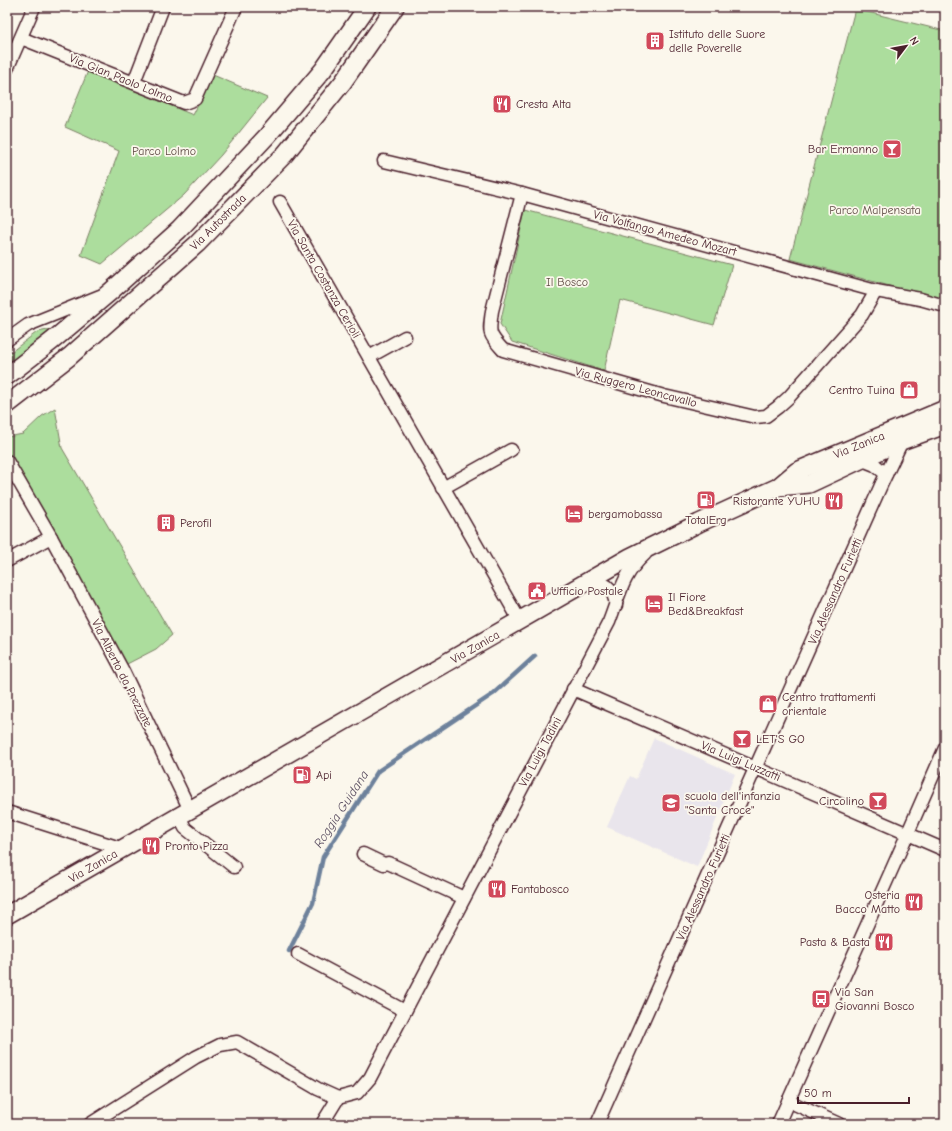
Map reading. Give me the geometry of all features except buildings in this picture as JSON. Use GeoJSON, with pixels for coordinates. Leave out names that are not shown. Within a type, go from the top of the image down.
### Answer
{"type":"FeatureCollection","features":[{"type":"Feature","properties":{"kind":"main road","name":"Via Autostrada"},"geometry":{"type":"LineString","coordinates":[[7,376],[52,341],[110,292],[179,230],[267,136],[323,70],[367,7]]}},
{"type":"Feature","properties":{"kind":"main road","name":"Via Autostrada"},"geometry":{"type":"LineString","coordinates":[[7,405],[69,357],[197,244],[285,154],[343,82],[395,7]]}},
{"type":"Feature","properties":{"kind":"main road","name":"Via Zanica"},"geometry":{"type":"LineString","coordinates":[[778,488],[797,471],[888,446],[920,420],[945,409]]}},
{"type":"Feature","properties":{"kind":"main road","name":"Via Zanica"},"geometry":{"type":"LineString","coordinates":[[7,915],[630,557],[700,523],[778,488],[808,484],[888,446],[945,425]]}},
{"type":"Feature","properties":{"kind":"street"},"geometry":{"type":"LineString","coordinates":[[7,68],[34,7]]}},
{"type":"Feature","properties":{"kind":"street"},"geometry":{"type":"LineString","coordinates":[[134,82],[163,7]]}},
{"type":"Feature","properties":{"kind":"street","name":"Via Gian Paolo Lolmo"},"geometry":{"type":"LineString","coordinates":[[21,38],[184,103],[195,99],[236,7]]}},
{"type":"Feature","properties":{"kind":"street","name":"Via Volfango Amedeo Mozart"},"geometry":{"type":"LineString","coordinates":[[384,161],[522,194],[876,290],[945,306]]}},
{"type":"Feature","properties":{"kind":"street","name":"Via Ruggero Leoncavallo"},"geometry":{"type":"LineString","coordinates":[[522,194],[492,311],[490,328],[492,338],[503,350],[664,396],[756,417],[766,416],[789,397],[862,314],[876,290]]}},
{"type":"Feature","properties":{"kind":"street","name":"Via Santa Costanza Cerioli"},"geometry":{"type":"LineString","coordinates":[[280,202],[520,621]]}},
{"type":"Feature","properties":{"kind":"street","name":"Via Autostrada"},"geometry":{"type":"LineString","coordinates":[[7,340],[28,325],[110,292]]}},
{"type":"Feature","properties":{"kind":"street"},"geometry":{"type":"LineString","coordinates":[[369,357],[406,336]]}},
{"type":"Feature","properties":{"kind":"street","name":"Via Alessandro Furietti"},"geometry":{"type":"LineString","coordinates":[[597,1124],[886,474],[888,446],[920,420]]}},
{"type":"Feature","properties":{"kind":"street"},"geometry":{"type":"LineString","coordinates":[[444,488],[511,450]]}},
{"type":"Feature","properties":{"kind":"street"},"geometry":{"type":"LineString","coordinates":[[860,459],[875,465],[886,474]]}},
{"type":"Feature","properties":{"kind":"street","name":"Via Alberto da Prezzate"},"geometry":{"type":"LineString","coordinates":[[7,460],[51,537],[123,670],[185,813]]}},
{"type":"Feature","properties":{"kind":"street"},"geometry":{"type":"LineString","coordinates":[[7,561],[51,537]]}},
{"type":"Feature","properties":{"kind":"street","name":"Via Luigi Tadini"},"geometry":{"type":"LineString","coordinates":[[338,1098],[357,1093],[370,1078],[609,622],[625,578],[631,568],[654,546]]}},
{"type":"Feature","properties":{"kind":"street"},"geometry":{"type":"LineString","coordinates":[[587,583],[596,582],[604,584],[608,587],[613,592],[616,605]]}},
{"type":"Feature","properties":{"kind":"street","name":"Via Luigi Luzzatti"},"geometry":{"type":"LineString","coordinates":[[573,689],[945,850]]}},
{"type":"Feature","properties":{"kind":"street"},"geometry":{"type":"LineString","coordinates":[[778,1124],[945,748]]}},
{"type":"Feature","properties":{"kind":"street"},"geometry":{"type":"LineString","coordinates":[[7,812],[123,849]]}},
{"type":"Feature","properties":{"kind":"street"},"geometry":{"type":"LineString","coordinates":[[185,813],[185,828],[234,867]]}},
{"type":"Feature","properties":{"kind":"street"},"geometry":{"type":"LineString","coordinates":[[362,854],[384,864],[388,863],[464,898]]}},
{"type":"Feature","properties":{"kind":"street"},"geometry":{"type":"LineString","coordinates":[[298,954],[405,1011]]}},
{"type":"Feature","properties":{"kind":"street"},"geometry":{"type":"LineString","coordinates":[[90,1124],[196,1057],[220,1045],[237,1042],[318,1089],[338,1098],[322,1124]]}},
{"type":"Feature","properties":{"kind":"street"},"geometry":{"type":"LineString","coordinates":[[788,1101],[839,1124]]}},
{"type":"Feature","properties":{"kind":"shaded area","name":"scuola dell'infanzia \"Santa Croce\""},"geometry":{"type":"Polygon","coordinates":[[[654,738],[735,774],[697,867],[607,827],[630,776],[636,779],[654,738]]]}},
{"type":"Feature","properties":{"kind":"green space","name":"Parco Malpensata"},"geometry":{"type":"Polygon","coordinates":[[[855,9],[945,31],[945,301],[790,259],[855,9]]]}},
{"type":"Feature","properties":{"kind":"green space","name":"Parco Lolmo"},"geometry":{"type":"Polygon","coordinates":[[[88,71],[193,115],[213,75],[267,98],[221,155],[184,195],[102,264],[81,255],[119,151],[65,127],[88,71]]]}},
{"type":"Feature","properties":{"kind":"green space","name":"Il Bosco"},"geometry":{"type":"Polygon","coordinates":[[[525,210],[732,265],[714,325],[620,300],[604,371],[512,342],[500,324],[525,210]]]}},
{"type":"Feature","properties":{"kind":"green space"},"geometry":{"type":"Polygon","coordinates":[[[59,328],[7,370],[7,355],[37,332],[59,328]]]}},
{"type":"Feature","properties":{"kind":"green space"},"geometry":{"type":"Polygon","coordinates":[[[55,408],[62,448],[172,635],[156,649],[125,665],[7,455],[7,437],[23,434],[42,416],[55,408]]]}},
{"type":"Feature","properties":{"kind":"waterway","name":"Roggia Guidana"},"geometry":{"type":"LineString","coordinates":[[289,951],[313,903],[323,857],[378,771],[493,694],[535,656]]}},
{"type":"Feature","properties":{"kind":"place","name":"Istituto delle Suore delle Poverelle"},"geometry":{"type":"Point","coordinates":[655,41]}},
{"type":"Feature","properties":{"kind":"place","name":"Cresta Alta"},"geometry":{"type":"Point","coordinates":[502,104]}},
{"type":"Feature","properties":{"kind":"place","name":"Bar Ermanno"},"geometry":{"type":"Point","coordinates":[892,149]}},
{"type":"Feature","properties":{"kind":"place","name":"Centro Tuina"},"geometry":{"type":"Point","coordinates":[909,390]}},
{"type":"Feature","properties":{"kind":"place","name":"TotalErg"},"geometry":{"type":"Point","coordinates":[706,500]}},
{"type":"Feature","properties":{"kind":"place","name":"Ristorante YUHU"},"geometry":{"type":"Point","coordinates":[834,501]}},
{"type":"Feature","properties":{"kind":"place","name":"bergamobassa"},"geometry":{"type":"Point","coordinates":[574,514]}},
{"type":"Feature","properties":{"kind":"place","name":"Perofil"},"geometry":{"type":"Point","coordinates":[166,523]}},
{"type":"Feature","properties":{"kind":"place","name":"Ufficio Postale"},"geometry":{"type":"Point","coordinates":[537,591]}},
{"type":"Feature","properties":{"kind":"place","name":"Il Fiore Bed&Breakfast"},"geometry":{"type":"Point","coordinates":[654,604]}},
{"type":"Feature","properties":{"kind":"place","name":"Centro trattamenti orientale"},"geometry":{"type":"Point","coordinates":[768,704]}},
{"type":"Feature","properties":{"kind":"place","name":"LET'S GO"},"geometry":{"type":"Point","coordinates":[742,739]}},
{"type":"Feature","properties":{"kind":"place","name":"Api"},"geometry":{"type":"Point","coordinates":[302,775]}},
{"type":"Feature","properties":{"kind":"place","name":"Circolino"},"geometry":{"type":"Point","coordinates":[878,801]}},
{"type":"Feature","properties":{"kind":"place","name":"scuola dell'infanzia \"Santa Croce\""},"geometry":{"type":"Point","coordinates":[671,803]}},
{"type":"Feature","properties":{"kind":"place","name":"Pronto Pizza"},"geometry":{"type":"Point","coordinates":[151,846]}},
{"type":"Feature","properties":{"kind":"place","name":"Fantabosco"},"geometry":{"type":"Point","coordinates":[497,889]}},
{"type":"Feature","properties":{"kind":"place","name":"Osteria Bacco Matto"},"geometry":{"type":"Point","coordinates":[914,902]}},
{"type":"Feature","properties":{"kind":"place","name":"Pasta & Basta"},"geometry":{"type":"Point","coordinates":[884,942]}},
{"type":"Feature","properties":{"kind":"place","name":"Via San Giovanni Bosco"},"geometry":{"type":"Point","coordinates":[821,999]}}]}
